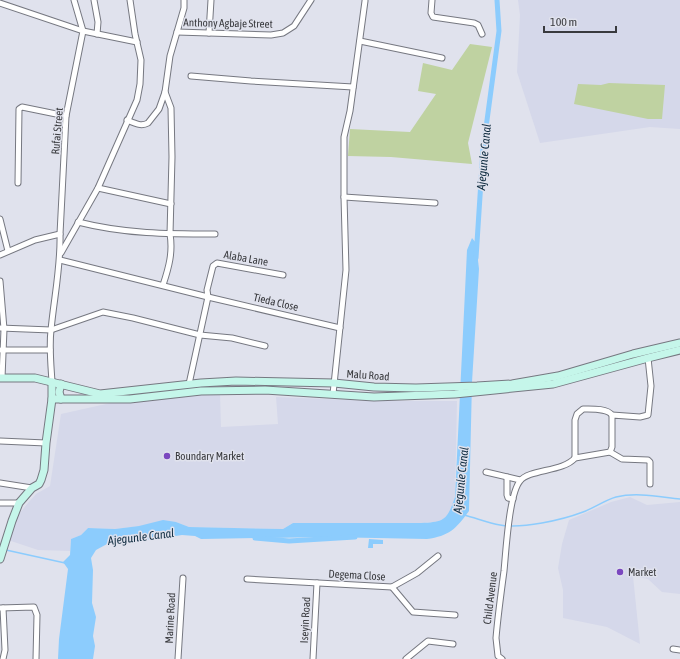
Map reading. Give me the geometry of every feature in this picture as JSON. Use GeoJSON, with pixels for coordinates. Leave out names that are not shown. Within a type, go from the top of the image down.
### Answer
{"type":"FeatureCollection","features":[{"type":"Feature","properties":{"kind":"main road","name":"Malu Road"},"geometry":{"type":"LineString","coordinates":[[622,362],[680,343]]}},
{"type":"Feature","properties":{"kind":"main road","name":"Malu Road"},"geometry":{"type":"LineString","coordinates":[[52,399],[130,399],[201,392],[265,390],[374,397],[455,394],[558,376],[680,350]]}},
{"type":"Feature","properties":{"kind":"main road","name":"Malu Road"},"geometry":{"type":"LineString","coordinates":[[1,378],[35,378],[100,394],[201,383],[244,381],[334,383],[374,387],[455,387],[477,389]]}},
{"type":"Feature","properties":{"kind":"main road"},"geometry":{"type":"LineString","coordinates":[[0,559],[19,504],[32,488],[39,484],[44,470],[52,399],[50,382]]}},
{"type":"Feature","properties":{"kind":"main road"},"geometry":{"type":"LineString","coordinates":[[201,383],[201,392]]}},
{"type":"Feature","properties":{"kind":"main road"},"geometry":{"type":"LineString","coordinates":[[61,384],[59,392],[61,399]]}},
{"type":"Feature","properties":{"kind":"street"},"geometry":{"type":"LineString","coordinates":[[74,0],[83,31]]}},
{"type":"Feature","properties":{"kind":"street"},"geometry":{"type":"LineString","coordinates":[[94,0],[98,22],[97,34]]}},
{"type":"Feature","properties":{"kind":"street"},"geometry":{"type":"LineString","coordinates":[[50,382],[51,330],[61,253],[98,188],[137,100],[140,84],[141,60],[132,19],[130,0]]}},
{"type":"Feature","properties":{"kind":"street"},"geometry":{"type":"LineString","coordinates":[[127,120],[142,126],[148,123],[159,109],[164,92],[170,56],[184,8],[184,0]]}},
{"type":"Feature","properties":{"kind":"street"},"geometry":{"type":"LineString","coordinates":[[209,33],[211,0]]}},
{"type":"Feature","properties":{"kind":"street","name":"Anthony Agbaje Street"},"geometry":{"type":"LineString","coordinates":[[177,32],[271,35],[283,33],[294,26],[311,0]]}},
{"type":"Feature","properties":{"kind":"street"},"geometry":{"type":"LineString","coordinates":[[432,0],[431,14],[433,16],[474,23],[478,25],[482,34]]}},
{"type":"Feature","properties":{"kind":"street"},"geometry":{"type":"LineString","coordinates":[[333,394],[346,270],[344,137],[354,87],[366,1]]}},
{"type":"Feature","properties":{"kind":"street"},"geometry":{"type":"LineString","coordinates":[[0,3],[83,31],[137,42]]}},
{"type":"Feature","properties":{"kind":"street","name":"Rufai Street"},"geometry":{"type":"LineString","coordinates":[[61,253],[60,234],[66,116],[83,31]]}},
{"type":"Feature","properties":{"kind":"street"},"geometry":{"type":"LineString","coordinates":[[360,41],[442,58]]}},
{"type":"Feature","properties":{"kind":"street"},"geometry":{"type":"LineString","coordinates":[[191,76],[354,87]]}},
{"type":"Feature","properties":{"kind":"street"},"geometry":{"type":"LineString","coordinates":[[163,285],[172,255],[170,234],[172,157],[171,108],[164,92]]}},
{"type":"Feature","properties":{"kind":"street"},"geometry":{"type":"LineString","coordinates":[[18,183],[19,110],[22,107],[66,116]]}},
{"type":"Feature","properties":{"kind":"street"},"geometry":{"type":"LineString","coordinates":[[98,188],[171,204]]}},
{"type":"Feature","properties":{"kind":"street"},"geometry":{"type":"LineString","coordinates":[[344,197],[435,203]]}},
{"type":"Feature","properties":{"kind":"street"},"geometry":{"type":"LineString","coordinates":[[0,220],[8,251]]}},
{"type":"Feature","properties":{"kind":"street"},"geometry":{"type":"LineString","coordinates":[[78,222],[137,233],[215,234]]}},
{"type":"Feature","properties":{"kind":"street"},"geometry":{"type":"LineString","coordinates":[[0,255],[35,240],[60,234]]}},
{"type":"Feature","properties":{"kind":"street","name":"Tieda Close"},"geometry":{"type":"LineString","coordinates":[[60,260],[340,328]]}},
{"type":"Feature","properties":{"kind":"street","name":"Alaba Lane"},"geometry":{"type":"LineString","coordinates":[[208,297],[213,266],[217,262],[283,275]]}},
{"type":"Feature","properties":{"kind":"street"},"geometry":{"type":"LineString","coordinates":[[0,281],[2,329],[1,378]]}},
{"type":"Feature","properties":{"kind":"street"},"geometry":{"type":"LineString","coordinates":[[190,384],[208,297]]}},
{"type":"Feature","properties":{"kind":"street"},"geometry":{"type":"LineString","coordinates":[[2,329],[51,330],[103,312],[200,335],[232,338],[265,346]]}},
{"type":"Feature","properties":{"kind":"street"},"geometry":{"type":"LineString","coordinates":[[1,350],[50,350]]}},
{"type":"Feature","properties":{"kind":"street"},"geometry":{"type":"LineString","coordinates":[[575,458],[575,420],[577,414],[583,409],[608,411],[612,415],[640,417],[648,415],[651,386],[648,358]]}},
{"type":"Feature","properties":{"kind":"street"},"geometry":{"type":"LineString","coordinates":[[610,452],[612,447],[612,415]]}},
{"type":"Feature","properties":{"kind":"street"},"geometry":{"type":"LineString","coordinates":[[0,441],[46,443]]}},
{"type":"Feature","properties":{"kind":"street"},"geometry":{"type":"LineString","coordinates":[[486,472],[520,480],[527,476],[565,465],[572,462],[575,458],[610,452],[622,459],[648,460],[650,462],[650,484]]}},
{"type":"Feature","properties":{"kind":"street"},"geometry":{"type":"LineString","coordinates":[[507,477],[507,495],[508,498],[513,499]]}},
{"type":"Feature","properties":{"kind":"street","name":"Child Avenue"},"geometry":{"type":"LineString","coordinates":[[502,659],[498,656],[496,638],[509,519],[515,489],[520,480]]}},
{"type":"Feature","properties":{"kind":"street"},"geometry":{"type":"LineString","coordinates":[[0,483],[32,488]]}},
{"type":"Feature","properties":{"kind":"street"},"geometry":{"type":"LineString","coordinates":[[0,503],[19,504]]}},
{"type":"Feature","properties":{"kind":"street"},"geometry":{"type":"LineString","coordinates":[[392,587],[417,573],[438,556]]}},
{"type":"Feature","properties":{"kind":"street","name":"Marine Road"},"geometry":{"type":"LineString","coordinates":[[178,659],[183,578]]}},
{"type":"Feature","properties":{"kind":"street","name":"Degema Close"},"geometry":{"type":"LineString","coordinates":[[247,579],[392,587],[413,612],[454,615]]}},
{"type":"Feature","properties":{"kind":"street","name":"Iseyin Road"},"geometry":{"type":"LineString","coordinates":[[313,659],[317,583]]}},
{"type":"Feature","properties":{"kind":"street"},"geometry":{"type":"LineString","coordinates":[[3,659],[5,650],[2,608],[25,607],[34,608],[36,610],[36,659]]}},
{"type":"Feature","properties":{"kind":"street"},"geometry":{"type":"LineString","coordinates":[[406,659],[428,641],[453,644]]}},
{"type":"Feature","properties":{"kind":"street"},"geometry":{"type":"LineString","coordinates":[[673,649],[680,650]]}},
{"type":"Feature","properties":{"kind":"shaded area"},"geometry":{"type":"Polygon","coordinates":[[[518,0],[680,0],[680,129],[650,127],[540,143],[517,72],[520,15],[518,0]]]}},
{"type":"Feature","properties":{"kind":"shaded area"},"geometry":{"type":"Polygon","coordinates":[[[220,393],[221,427],[278,424],[276,397],[374,401],[457,401],[455,497],[451,510],[446,517],[438,522],[421,523],[293,523],[283,529],[189,527],[176,522],[115,529],[88,528],[81,535],[71,539],[70,551],[38,550],[8,540],[19,514],[36,494],[50,486],[61,414],[124,400],[220,393]]]}},
{"type":"Feature","properties":{"kind":"shaded area","name":"Market"},"geometry":{"type":"Polygon","coordinates":[[[630,497],[647,505],[680,502],[680,594],[662,592],[648,579],[633,576],[640,644],[607,627],[563,618],[563,590],[558,568],[562,544],[569,520],[611,502],[630,497]]]}},
{"type":"Feature","properties":{"kind":"green space"},"geometry":{"type":"Polygon","coordinates":[[[470,44],[492,47],[468,143],[472,164],[391,157],[348,156],[350,129],[410,132],[436,94],[418,91],[423,63],[452,70],[470,44]]]}},
{"type":"Feature","properties":{"kind":"green space"},"geometry":{"type":"Polygon","coordinates":[[[609,83],[665,85],[662,119],[648,119],[574,104],[578,84],[601,85],[609,83]]]}},
{"type":"Feature","properties":{"kind":"water"},"geometry":{"type":"Polygon","coordinates":[[[472,238],[476,243],[479,269],[472,382],[469,511],[460,523],[447,534],[427,539],[325,537],[201,539],[195,536],[182,535],[107,544],[96,550],[91,558],[93,570],[92,603],[96,617],[93,636],[95,646],[93,659],[58,659],[59,639],[68,569],[63,562],[70,555],[71,539],[81,535],[88,528],[115,529],[139,526],[163,520],[176,522],[189,527],[283,529],[293,523],[435,522],[447,515],[455,497],[467,250],[472,238]]]}},
{"type":"Feature","properties":{"kind":"water"},"geometry":{"type":"Polygon","coordinates":[[[369,539],[383,540],[383,544],[373,544],[373,548],[368,548],[369,539]]]}},
{"type":"Feature","properties":{"kind":"waterway","name":"Ajegunle Canal"},"geometry":{"type":"LineString","coordinates":[[476,258],[483,150],[499,31],[497,0]]}},
{"type":"Feature","properties":{"kind":"waterway"},"geometry":{"type":"LineString","coordinates":[[464,515],[500,525],[519,526],[564,518],[616,497],[648,495],[680,499]]}},
{"type":"Feature","properties":{"kind":"waterway","name":"Ajegunle Canal"},"geometry":{"type":"LineString","coordinates":[[255,538],[289,541],[355,537]]}},
{"type":"Feature","properties":{"kind":"waterway"},"geometry":{"type":"LineString","coordinates":[[6,550],[65,563]]}},
{"type":"Feature","properties":{"kind":"place","name":"Boundary Market"},"geometry":{"type":"Point","coordinates":[167,456]}},
{"type":"Feature","properties":{"kind":"place","name":"Market"},"geometry":{"type":"Point","coordinates":[620,572]}}]}
